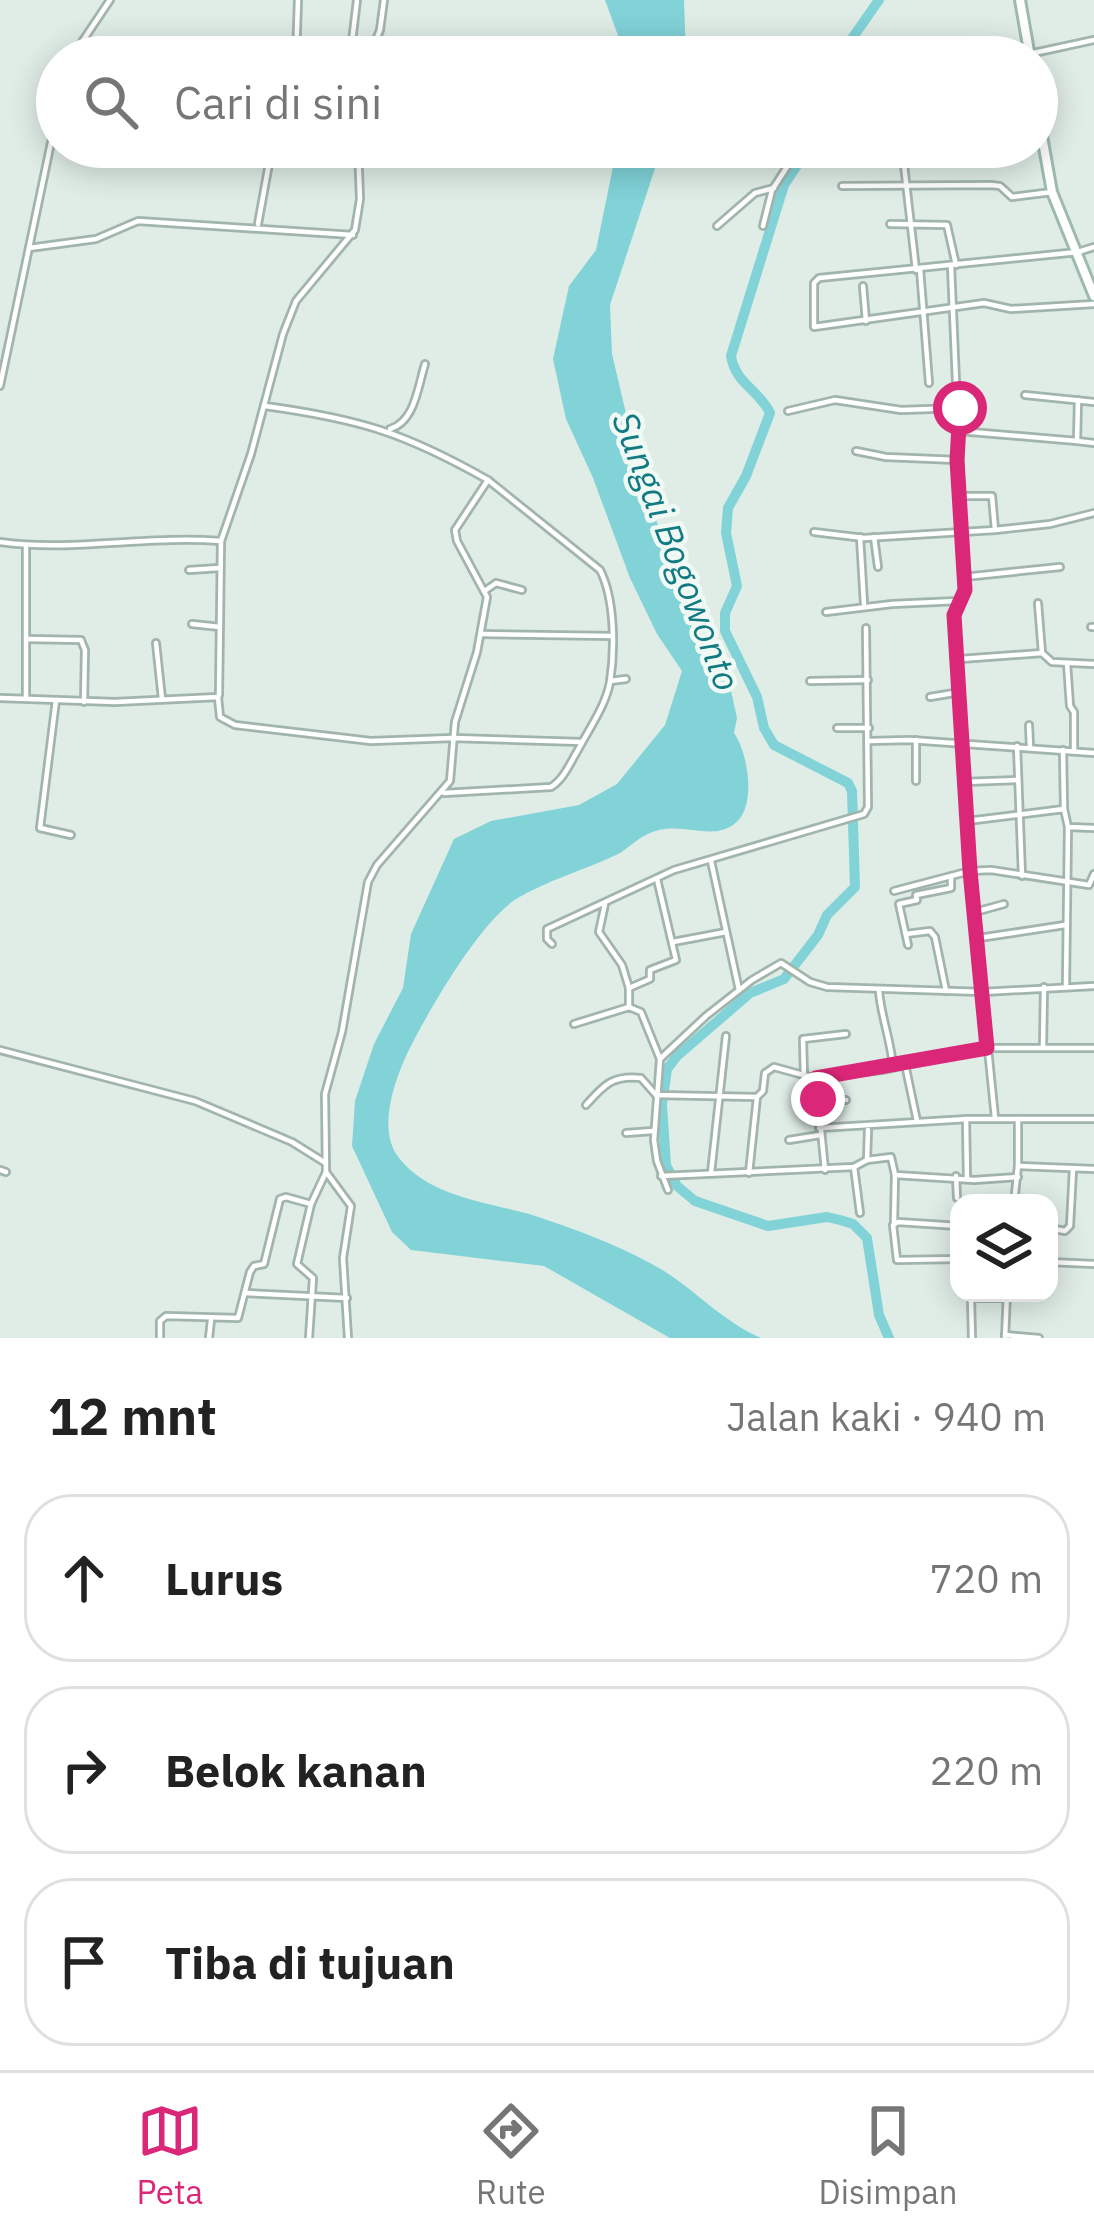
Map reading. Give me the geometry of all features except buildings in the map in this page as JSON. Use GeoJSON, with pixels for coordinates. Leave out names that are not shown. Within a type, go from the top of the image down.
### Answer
{"type":"FeatureCollection","features":[{"type":"Feature","properties":{"kind":"main road"},"geometry":{"type":"LineString","coordinates":[[1020,0],[1026,36]]}},
{"type":"Feature","properties":{"kind":"main road"},"geometry":{"type":"LineString","coordinates":[[1048,168],[1052,192],[1094,300]]}},
{"type":"Feature","properties":{"kind":"street"},"geometry":{"type":"LineString","coordinates":[[86,36],[110,0]]}},
{"type":"Feature","properties":{"kind":"street"},"geometry":{"type":"LineString","coordinates":[[297,36],[298,0]]}},
{"type":"Feature","properties":{"kind":"street"},"geometry":{"type":"LineString","coordinates":[[353,36],[357,0]]}},
{"type":"Feature","properties":{"kind":"street"},"geometry":{"type":"LineString","coordinates":[[378,36],[384,0]]}},
{"type":"Feature","properties":{"kind":"street"},"geometry":{"type":"LineString","coordinates":[[1058,49],[1094,40]]}},
{"type":"Feature","properties":{"kind":"street"},"geometry":{"type":"LineString","coordinates":[[0,386],[46,168]]}},
{"type":"Feature","properties":{"kind":"street"},"geometry":{"type":"LineString","coordinates":[[258,226],[268,168]]}},
{"type":"Feature","properties":{"kind":"street"},"geometry":{"type":"LineString","coordinates":[[359,168],[360,199],[353,235],[296,301],[221,541],[220,717],[235,725],[371,741],[582,742]]}},
{"type":"Feature","properties":{"kind":"street"},"geometry":{"type":"LineString","coordinates":[[763,226],[774,188],[787,168]]}},
{"type":"Feature","properties":{"kind":"street"},"geometry":{"type":"LineString","coordinates":[[905,168],[928,383]]}},
{"type":"Feature","properties":{"kind":"street"},"geometry":{"type":"LineString","coordinates":[[842,186],[1000,186],[1012,197],[1052,192]]}},
{"type":"Feature","properties":{"kind":"street"},"geometry":{"type":"LineString","coordinates":[[717,226],[755,193],[774,188]]}},
{"type":"Feature","properties":{"kind":"street"},"geometry":{"type":"LineString","coordinates":[[29,248],[96,239],[138,220],[353,235]]}},
{"type":"Feature","properties":{"kind":"street"},"geometry":{"type":"LineString","coordinates":[[890,224],[947,225],[953,266],[965,590],[954,615],[970,871],[995,1118]]}},
{"type":"Feature","properties":{"kind":"street"},"geometry":{"type":"LineString","coordinates":[[1094,248],[816,280],[814,327],[984,303],[1011,309],[1094,300]]}},
{"type":"Feature","properties":{"kind":"street"},"geometry":{"type":"LineString","coordinates":[[863,286],[866,321]]}},
{"type":"Feature","properties":{"kind":"street"},"geometry":{"type":"LineString","coordinates":[[384,428],[404,423],[425,364]]}},
{"type":"Feature","properties":{"kind":"street"},"geometry":{"type":"LineString","coordinates":[[1025,395],[1094,402]]}},
{"type":"Feature","properties":{"kind":"street"},"geometry":{"type":"LineString","coordinates":[[788,411],[835,400],[901,410],[960,408]]}},
{"type":"Feature","properties":{"kind":"street"},"geometry":{"type":"LineString","coordinates":[[1077,441],[1078,400]]}},
{"type":"Feature","properties":{"kind":"street"},"geometry":{"type":"LineString","coordinates":[[265,406],[384,428],[423,443],[488,479],[600,570],[607,587],[610,682],[560,782],[551,788],[442,794]]}},
{"type":"Feature","properties":{"kind":"street"},"geometry":{"type":"LineString","coordinates":[[959,431],[1094,443]]}},
{"type":"Feature","properties":{"kind":"street"},"geometry":{"type":"LineString","coordinates":[[856,451],[957,460]]}},
{"type":"Feature","properties":{"kind":"street"},"geometry":{"type":"LineString","coordinates":[[348,1338],[343,1258],[351,1206],[326,1172],[325,1094],[346,1015],[368,882],[450,781],[453,738],[481,634],[485,590],[454,536],[488,479]]}},
{"type":"Feature","properties":{"kind":"street"},"geometry":{"type":"LineString","coordinates":[[959,496],[992,495],[995,530]]}},
{"type":"Feature","properties":{"kind":"street"},"geometry":{"type":"LineString","coordinates":[[814,532],[860,538],[995,530],[1094,513]]}},
{"type":"Feature","properties":{"kind":"street"},"geometry":{"type":"LineString","coordinates":[[874,537],[878,566]]}},
{"type":"Feature","properties":{"kind":"street"},"geometry":{"type":"LineString","coordinates":[[860,538],[865,606]]}},
{"type":"Feature","properties":{"kind":"street"},"geometry":{"type":"LineString","coordinates":[[0,542],[26,546],[221,541]]}},
{"type":"Feature","properties":{"kind":"street"},"geometry":{"type":"LineString","coordinates":[[26,546],[26,698]]}},
{"type":"Feature","properties":{"kind":"street"},"geometry":{"type":"LineString","coordinates":[[964,577],[1060,567]]}},
{"type":"Feature","properties":{"kind":"street"},"geometry":{"type":"LineString","coordinates":[[189,570],[219,568]]}},
{"type":"Feature","properties":{"kind":"street"},"geometry":{"type":"LineString","coordinates":[[485,590],[496,584],[522,590]]}},
{"type":"Feature","properties":{"kind":"street"},"geometry":{"type":"LineString","coordinates":[[826,612],[961,601]]}},
{"type":"Feature","properties":{"kind":"street"},"geometry":{"type":"LineString","coordinates":[[1038,603],[1042,653],[1052,662],[1094,664]]}},
{"type":"Feature","properties":{"kind":"street"},"geometry":{"type":"LineString","coordinates":[[192,624],[220,626]]}},
{"type":"Feature","properties":{"kind":"street"},"geometry":{"type":"LineString","coordinates":[[552,944],[545,934],[547,928],[657,879],[856,818],[868,807],[866,628]]}},
{"type":"Feature","properties":{"kind":"street"},"geometry":{"type":"LineString","coordinates":[[481,634],[611,636]]}},
{"type":"Feature","properties":{"kind":"street"},"geometry":{"type":"LineString","coordinates":[[26,639],[81,640],[86,650],[84,701]]}},
{"type":"Feature","properties":{"kind":"street"},"geometry":{"type":"LineString","coordinates":[[156,643],[161,699]]}},
{"type":"Feature","properties":{"kind":"street"},"geometry":{"type":"LineString","coordinates":[[957,659],[1042,653]]}},
{"type":"Feature","properties":{"kind":"street"},"geometry":{"type":"LineString","coordinates":[[1067,663],[1074,751]]}},
{"type":"Feature","properties":{"kind":"street"},"geometry":{"type":"LineString","coordinates":[[610,682],[626,679]]}},
{"type":"Feature","properties":{"kind":"street"},"geometry":{"type":"LineString","coordinates":[[810,681],[868,680]]}},
{"type":"Feature","properties":{"kind":"street"},"geometry":{"type":"LineString","coordinates":[[930,697],[960,692]]}},
{"type":"Feature","properties":{"kind":"street"},"geometry":{"type":"LineString","coordinates":[[0,698],[218,697]]}},
{"type":"Feature","properties":{"kind":"street"},"geometry":{"type":"LineString","coordinates":[[56,700],[40,828],[71,835]]}},
{"type":"Feature","properties":{"kind":"street"},"geometry":{"type":"LineString","coordinates":[[1030,725],[1030,747]]}},
{"type":"Feature","properties":{"kind":"street"},"geometry":{"type":"LineString","coordinates":[[837,728],[869,728]]}},
{"type":"Feature","properties":{"kind":"street"},"geometry":{"type":"LineString","coordinates":[[916,740],[916,781]]}},
{"type":"Feature","properties":{"kind":"street"},"geometry":{"type":"LineString","coordinates":[[869,741],[1094,753]]}},
{"type":"Feature","properties":{"kind":"street"},"geometry":{"type":"LineString","coordinates":[[1017,746],[1022,876]]}},
{"type":"Feature","properties":{"kind":"street"},"geometry":{"type":"LineString","coordinates":[[1063,750],[1068,826],[1066,985]]}},
{"type":"Feature","properties":{"kind":"street"},"geometry":{"type":"LineString","coordinates":[[964,782],[1018,780]]}},
{"type":"Feature","properties":{"kind":"street"},"geometry":{"type":"LineString","coordinates":[[967,821],[1064,809]]}},
{"type":"Feature","properties":{"kind":"street"},"geometry":{"type":"LineString","coordinates":[[1068,826],[1094,828]]}},
{"type":"Feature","properties":{"kind":"street"},"geometry":{"type":"LineString","coordinates":[[710,859],[739,990]]}},
{"type":"Feature","properties":{"kind":"street"},"geometry":{"type":"LineString","coordinates":[[895,891],[970,871],[1089,885],[1094,874]]}},
{"type":"Feature","properties":{"kind":"street"},"geometry":{"type":"LineString","coordinates":[[908,945],[899,904],[917,900],[916,895],[951,888],[951,876]]}},
{"type":"Feature","properties":{"kind":"street"},"geometry":{"type":"LineString","coordinates":[[629,988],[650,979],[650,970],[676,960],[657,879]]}},
{"type":"Feature","properties":{"kind":"street"},"geometry":{"type":"LineString","coordinates":[[605,904],[599,932],[622,965],[629,1007]]}},
{"type":"Feature","properties":{"kind":"street"},"geometry":{"type":"LineString","coordinates":[[975,912],[1004,904]]}},
{"type":"Feature","properties":{"kind":"street"},"geometry":{"type":"LineString","coordinates":[[979,938],[1065,925]]}},
{"type":"Feature","properties":{"kind":"street"},"geometry":{"type":"LineString","coordinates":[[906,934],[930,931],[946,992]]}},
{"type":"Feature","properties":{"kind":"street"},"geometry":{"type":"LineString","coordinates":[[672,943],[726,932]]}},
{"type":"Feature","properties":{"kind":"street"},"geometry":{"type":"LineString","coordinates":[[660,1059],[739,990],[778,964],[788,964],[818,986],[982,992],[1094,986]]}},
{"type":"Feature","properties":{"kind":"street"},"geometry":{"type":"LineString","coordinates":[[1043,1047],[1044,986]]}},
{"type":"Feature","properties":{"kind":"street"},"geometry":{"type":"LineString","coordinates":[[878,988],[890,1035],[892,1067]]}},
{"type":"Feature","properties":{"kind":"street"},"geometry":{"type":"LineString","coordinates":[[574,1024],[629,1007],[641,1012],[660,1059],[653,1131],[668,1190]]}},
{"type":"Feature","properties":{"kind":"street"},"geometry":{"type":"LineString","coordinates":[[804,1077],[802,1039],[846,1034]]}},
{"type":"Feature","properties":{"kind":"street"},"geometry":{"type":"LineString","coordinates":[[710,1173],[726,1036]]}},
{"type":"Feature","properties":{"kind":"street"},"geometry":{"type":"LineString","coordinates":[[748,1173],[757,1097],[768,1069],[816,1078],[987,1048],[1094,1048]]}},
{"type":"Feature","properties":{"kind":"street"},"geometry":{"type":"LineString","coordinates":[[0,1050],[196,1100],[292,1142],[324,1162]]}},
{"type":"Feature","properties":{"kind":"street"},"geometry":{"type":"LineString","coordinates":[[905,1064],[917,1121]]}},
{"type":"Feature","properties":{"kind":"street"},"geometry":{"type":"LineString","coordinates":[[586,1105],[607,1081],[619,1077],[641,1078],[657,1095],[757,1097]]}},
{"type":"Feature","properties":{"kind":"street"},"geometry":{"type":"LineString","coordinates":[[816,1078],[825,1169]]}},
{"type":"Feature","properties":{"kind":"street"},"geometry":{"type":"LineString","coordinates":[[818,1099],[846,1100]]}},
{"type":"Feature","properties":{"kind":"street"},"geometry":{"type":"LineString","coordinates":[[966,1119],[968,1179]]}},
{"type":"Feature","properties":{"kind":"street"},"geometry":{"type":"LineString","coordinates":[[1015,1194],[1018,1119]]}},
{"type":"Feature","properties":{"kind":"street"},"geometry":{"type":"LineString","coordinates":[[789,1140],[820,1131],[917,1121],[1094,1119]]}},
{"type":"Feature","properties":{"kind":"street"},"geometry":{"type":"LineString","coordinates":[[867,1160],[868,1128]]}},
{"type":"Feature","properties":{"kind":"street"},"geometry":{"type":"LineString","coordinates":[[626,1133],[653,1131]]}},
{"type":"Feature","properties":{"kind":"street"},"geometry":{"type":"LineString","coordinates":[[661,1176],[854,1167],[867,1160],[893,1158],[897,1260],[950,1259]]}},
{"type":"Feature","properties":{"kind":"street"},"geometry":{"type":"LineString","coordinates":[[1018,1166],[1094,1169]]}},
{"type":"Feature","properties":{"kind":"street"},"geometry":{"type":"LineString","coordinates":[[854,1167],[860,1214]]}},
{"type":"Feature","properties":{"kind":"street"},"geometry":{"type":"LineString","coordinates":[[1058,1230],[1070,1226],[1073,1169]]}},
{"type":"Feature","properties":{"kind":"street"},"geometry":{"type":"LineString","coordinates":[[309,1338],[313,1278],[297,1264],[311,1204],[326,1172]]}},
{"type":"Feature","properties":{"kind":"street"},"geometry":{"type":"LineString","coordinates":[[895,1175],[1018,1177]]}},
{"type":"Feature","properties":{"kind":"street"},"geometry":{"type":"LineString","coordinates":[[956,1176],[958,1194]]}},
{"type":"Feature","properties":{"kind":"street"},"geometry":{"type":"LineString","coordinates":[[160,1338],[164,1317],[238,1318],[253,1268],[265,1264],[280,1199],[311,1204]]}},
{"type":"Feature","properties":{"kind":"street"},"geometry":{"type":"LineString","coordinates":[[894,1222],[950,1225]]}},
{"type":"Feature","properties":{"kind":"street"},"geometry":{"type":"LineString","coordinates":[[1058,1262],[1094,1264]]}},
{"type":"Feature","properties":{"kind":"street"},"geometry":{"type":"LineString","coordinates":[[245,1293],[347,1298]]}},
{"type":"Feature","properties":{"kind":"street"},"geometry":{"type":"LineString","coordinates":[[971,1302],[972,1338]]}},
{"type":"Feature","properties":{"kind":"street"},"geometry":{"type":"LineString","coordinates":[[1007,1302],[1005,1337],[1039,1338]]}},
{"type":"Feature","properties":{"kind":"street"},"geometry":{"type":"LineString","coordinates":[[209,1338],[211,1320]]}},
{"type":"Feature","properties":{"kind":"water"},"geometry":{"type":"Polygon","coordinates":[[[605,0],[684,0],[685,36],[618,36],[605,0]]]}},
{"type":"Feature","properties":{"kind":"water"},"geometry":{"type":"Polygon","coordinates":[[[613,168],[655,168],[610,305],[612,354],[644,490],[696,620],[730,686],[737,718],[734,733],[748,780],[746,807],[723,830],[670,829],[646,835],[616,855],[528,893],[501,911],[455,971],[407,1054],[393,1092],[389,1134],[399,1158],[430,1184],[622,1249],[664,1271],[761,1338],[670,1338],[544,1266],[411,1250],[392,1232],[352,1146],[355,1101],[374,1044],[403,988],[411,934],[454,839],[491,821],[579,805],[617,784],[665,725],[682,671],[657,634],[630,578],[566,419],[553,359],[569,286],[596,250],[613,168]]]}},
{"type":"Feature","properties":{"kind":"waterway"},"geometry":{"type":"LineString","coordinates":[[854,36],[879,0]]}},
{"type":"Feature","properties":{"kind":"waterway","name":"Sungai Bogowonto"},"geometry":{"type":"LineString","coordinates":[[795,168],[784,185],[731,356],[737,373],[770,413],[728,508],[726,533],[737,586],[725,613],[725,631],[774,745],[848,783],[855,887],[827,915],[818,935],[784,979],[750,993],[667,1069],[662,1105],[666,1165],[677,1186],[695,1201],[768,1226],[827,1217],[853,1224],[867,1238],[879,1315],[889,1338]]}},
{"type":"Feature","properties":{"kind":"route"},"geometry":{"type":"LineString","coordinates":[[818,1099],[816,1078],[987,1048],[954,615],[965,590],[957,460],[960,408]]}}]}
